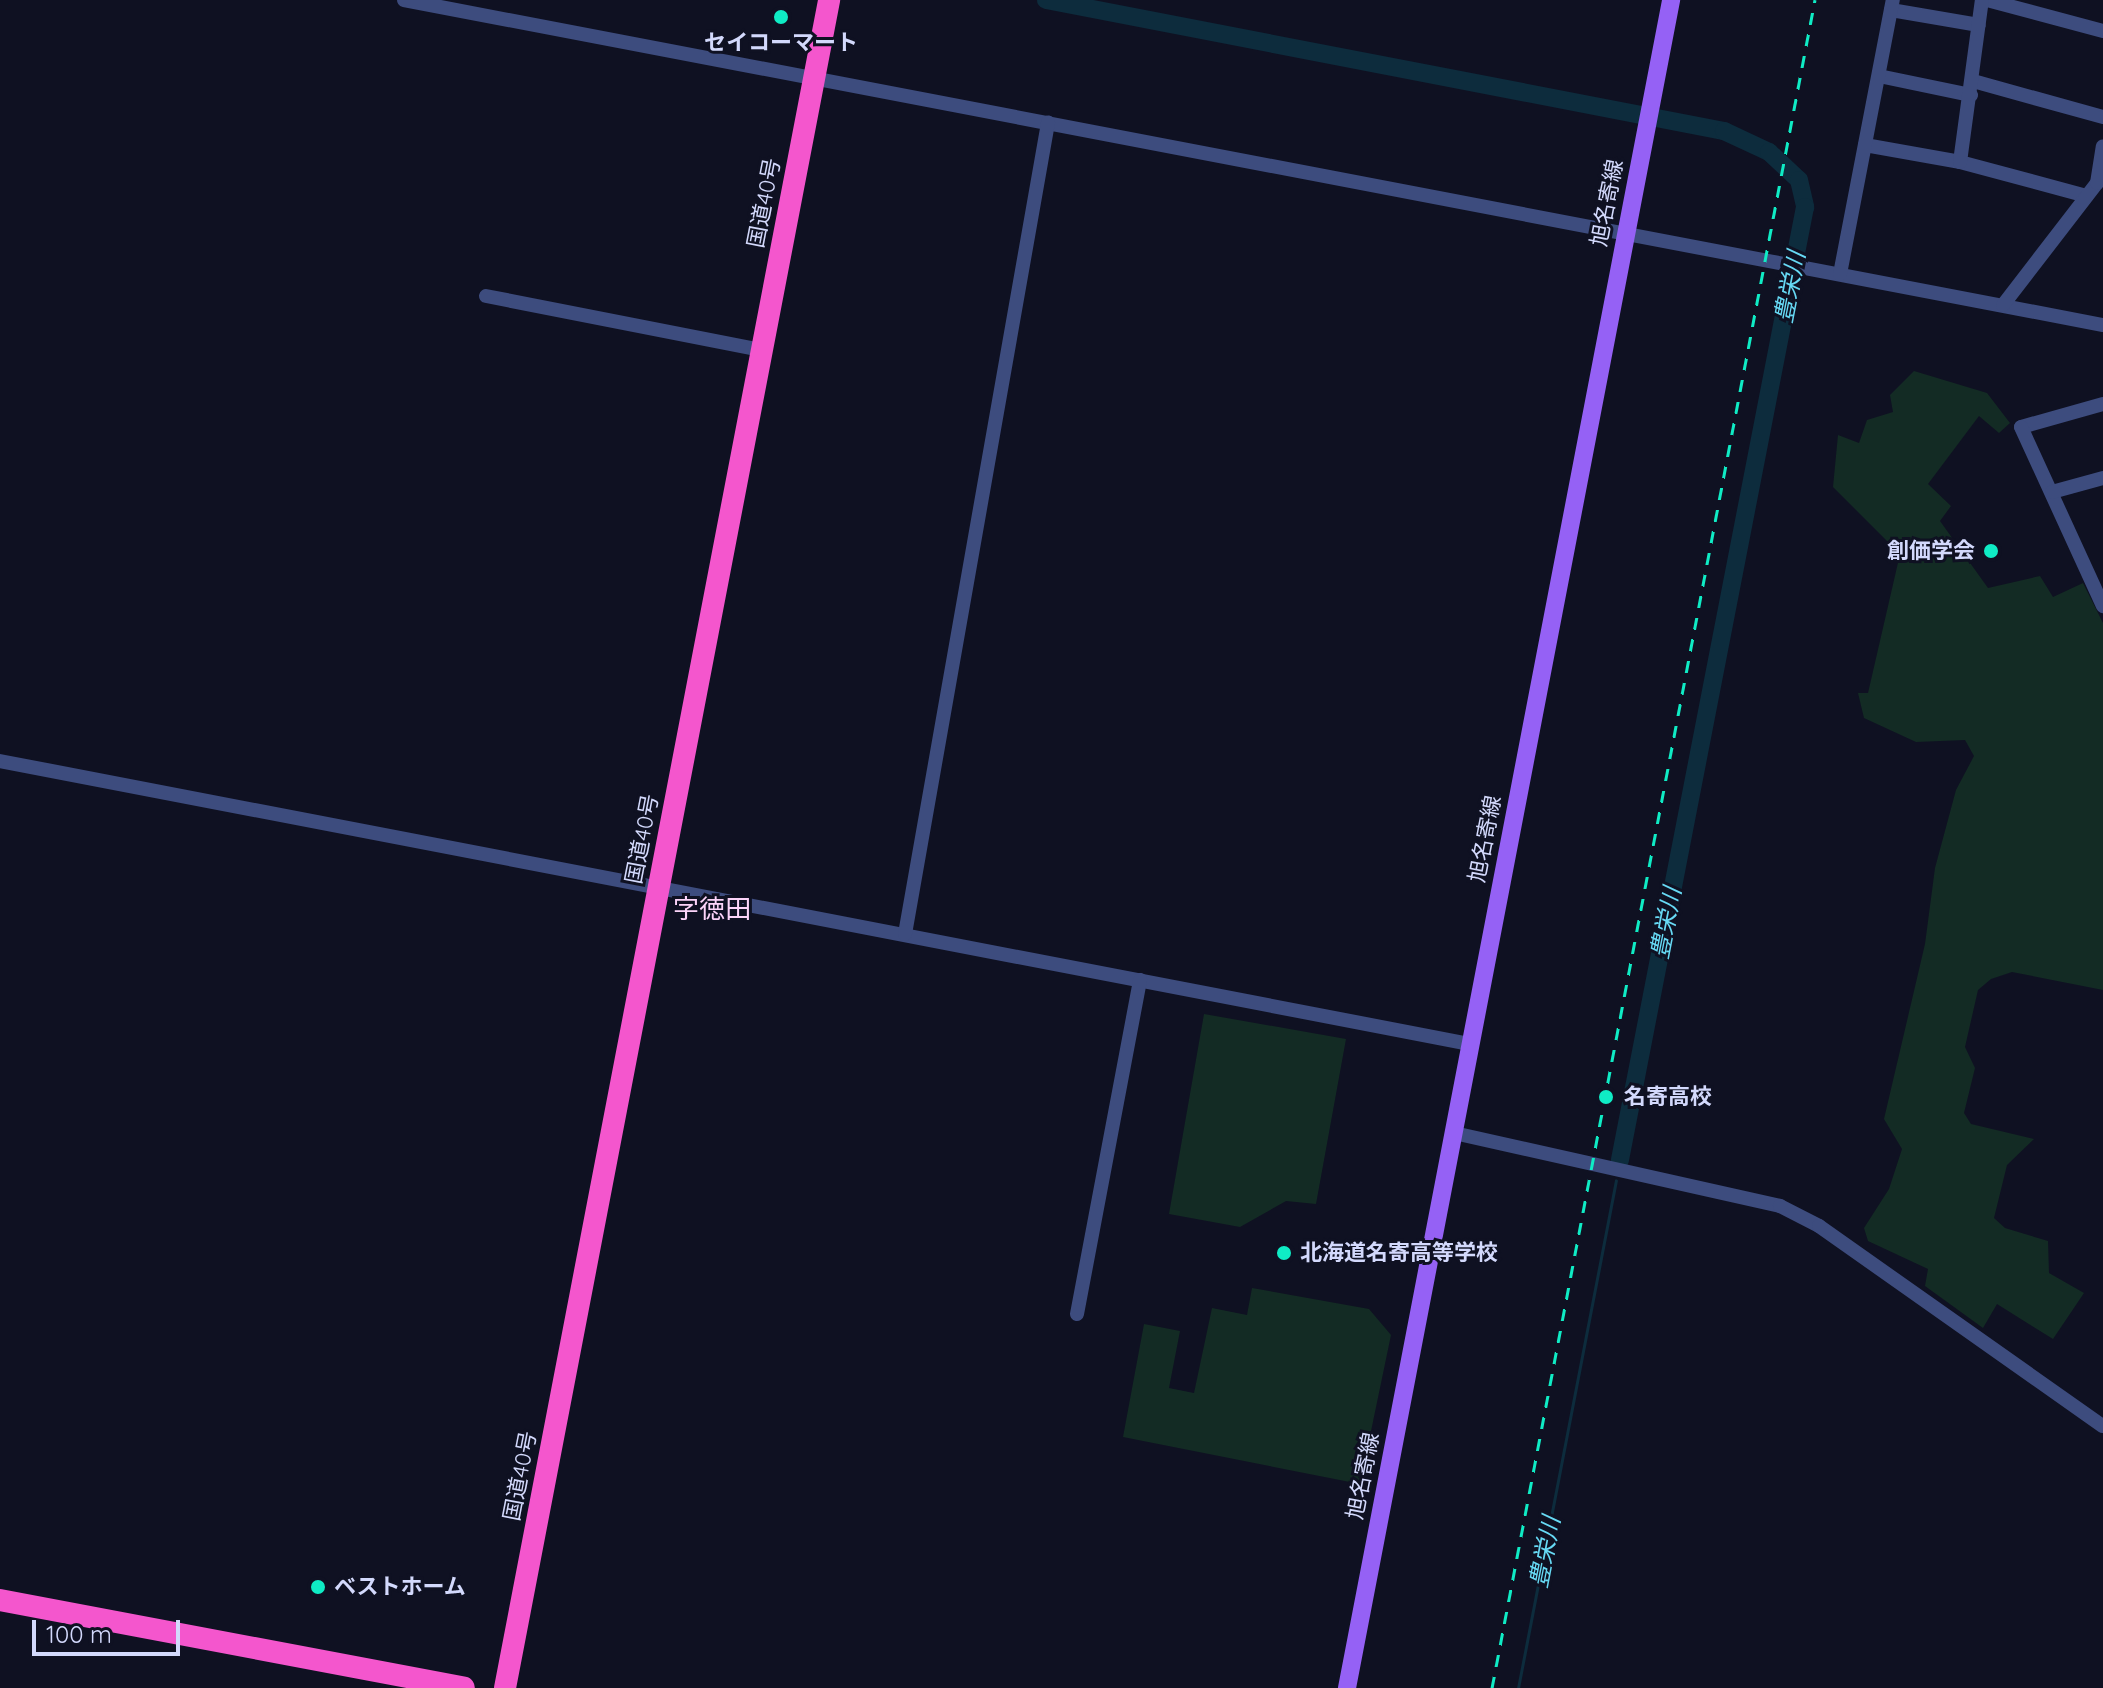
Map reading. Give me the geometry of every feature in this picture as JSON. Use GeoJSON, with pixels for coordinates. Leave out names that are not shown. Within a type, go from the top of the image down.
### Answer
{"type":"FeatureCollection","features":[{"type":"Feature","properties":{"kind":"highway","name":"国道40号"},"geometry":{"type":"LineString","coordinates":[[505,1688],[829,0]]}},
{"type":"Feature","properties":{"kind":"highway"},"geometry":{"type":"LineString","coordinates":[[0,1600],[464,1688]]}},
{"type":"Feature","properties":{"kind":"main road","name":"旭名寄線"},"geometry":{"type":"LineString","coordinates":[[1347,1688],[1671,0]]}},
{"type":"Feature","properties":{"kind":"street"},"geometry":{"type":"LineString","coordinates":[[404,0],[2103,325]]}},
{"type":"Feature","properties":{"kind":"street"},"geometry":{"type":"LineString","coordinates":[[1960,162],[1985,0],[2103,31]]}},
{"type":"Feature","properties":{"kind":"street"},"geometry":{"type":"LineString","coordinates":[[1840,274],[1892,5],[1979,25]]}},
{"type":"Feature","properties":{"kind":"street"},"geometry":{"type":"LineString","coordinates":[[1879,76],[1972,88],[2103,117]]}},
{"type":"Feature","properties":{"kind":"street"},"geometry":{"type":"LineString","coordinates":[[905,934],[1048,123]]}},
{"type":"Feature","properties":{"kind":"street"},"geometry":{"type":"LineString","coordinates":[[1865,145],[1960,162],[2087,196]]}},
{"type":"Feature","properties":{"kind":"street"},"geometry":{"type":"LineString","coordinates":[[2003,305],[2097,183],[2103,146]]}},
{"type":"Feature","properties":{"kind":"street"},"geometry":{"type":"LineString","coordinates":[[486,296],[762,350]]}},
{"type":"Feature","properties":{"kind":"street"},"geometry":{"type":"LineString","coordinates":[[2103,404],[2021,427],[2103,606]]}},
{"type":"Feature","properties":{"kind":"street"},"geometry":{"type":"LineString","coordinates":[[2052,492],[2103,478]]}},
{"type":"Feature","properties":{"kind":"street"},"geometry":{"type":"LineString","coordinates":[[0,761],[1470,1044]]}},
{"type":"Feature","properties":{"kind":"street"},"geometry":{"type":"LineString","coordinates":[[1077,1314],[1140,980]]}},
{"type":"Feature","properties":{"kind":"street"},"geometry":{"type":"LineString","coordinates":[[1454,1133],[1780,1206],[1819,1226],[2103,1426]]}},
{"type":"Feature","properties":{"kind":"green space"},"geometry":{"type":"Polygon","coordinates":[[[1914,371],[1987,393],[2010,423],[1999,433],[1979,416],[1928,484],[1951,506],[1940,521],[1988,588],[2040,576],[2053,597],[2083,583],[2103,623],[2103,990],[2012,972],[1991,979],[1978,990],[1965,1047],[1975,1068],[1964,1113],[1971,1124],[2034,1139],[2007,1165],[1994,1218],[2005,1228],[2048,1241],[2049,1273],[2084,1293],[2053,1339],[1997,1304],[1983,1328],[1925,1286],[1928,1269],[1868,1241],[1864,1228],[1889,1189],[1902,1149],[1884,1119],[1925,944],[1935,868],[1956,790],[1974,756],[1965,740],[1916,742],[1864,718],[1858,693],[1868,693],[1900,554],[1833,487],[1838,435],[1859,443],[1867,420],[1893,412],[1890,395],[1914,371]]]}},
{"type":"Feature","properties":{"kind":"green space"},"geometry":{"type":"Polygon","coordinates":[[[1204,1014],[1346,1039],[1316,1204],[1286,1201],[1240,1227],[1169,1214],[1204,1014]]]}},
{"type":"Feature","properties":{"kind":"green space"},"geometry":{"type":"Polygon","coordinates":[[[1252,1288],[1369,1309],[1391,1335],[1360,1484],[1123,1437],[1144,1324],[1180,1331],[1169,1388],[1194,1393],[1212,1308],[1247,1315],[1252,1288]]]}},
{"type":"Feature","properties":{"kind":"waterway","name":"豊栄川"},"geometry":{"type":"LineString","coordinates":[[1046,0],[1724,131],[1769,152],[1799,180],[1805,207],[1620,1160]]}},
{"type":"Feature","properties":{"kind":"waterway","name":"豊栄川"},"geometry":{"type":"LineString","coordinates":[[1518,1688],[1616,1180]]}},
{"type":"Feature","properties":{"kind":"railway"},"geometry":{"type":"LineString","coordinates":[[1492,1688],[1815,0]]}},
{"type":"Feature","properties":{"kind":"place","name":"セイコーマート"},"geometry":{"type":"Point","coordinates":[781,17]}},
{"type":"Feature","properties":{"kind":"place","name":"創価学会"},"geometry":{"type":"Point","coordinates":[1991,551]}},
{"type":"Feature","properties":{"kind":"place","name":"名寄高校"},"geometry":{"type":"Point","coordinates":[1606,1097]}},
{"type":"Feature","properties":{"kind":"place","name":"北海道名寄高等学校"},"geometry":{"type":"Point","coordinates":[1284,1253]}},
{"type":"Feature","properties":{"kind":"place","name":"ベストホーム"},"geometry":{"type":"Point","coordinates":[318,1587]}},
{"type":"Feature","properties":{"kind":"district","name":"字徳田"},"geometry":{"type":"Point","coordinates":[712,909]}}]}
